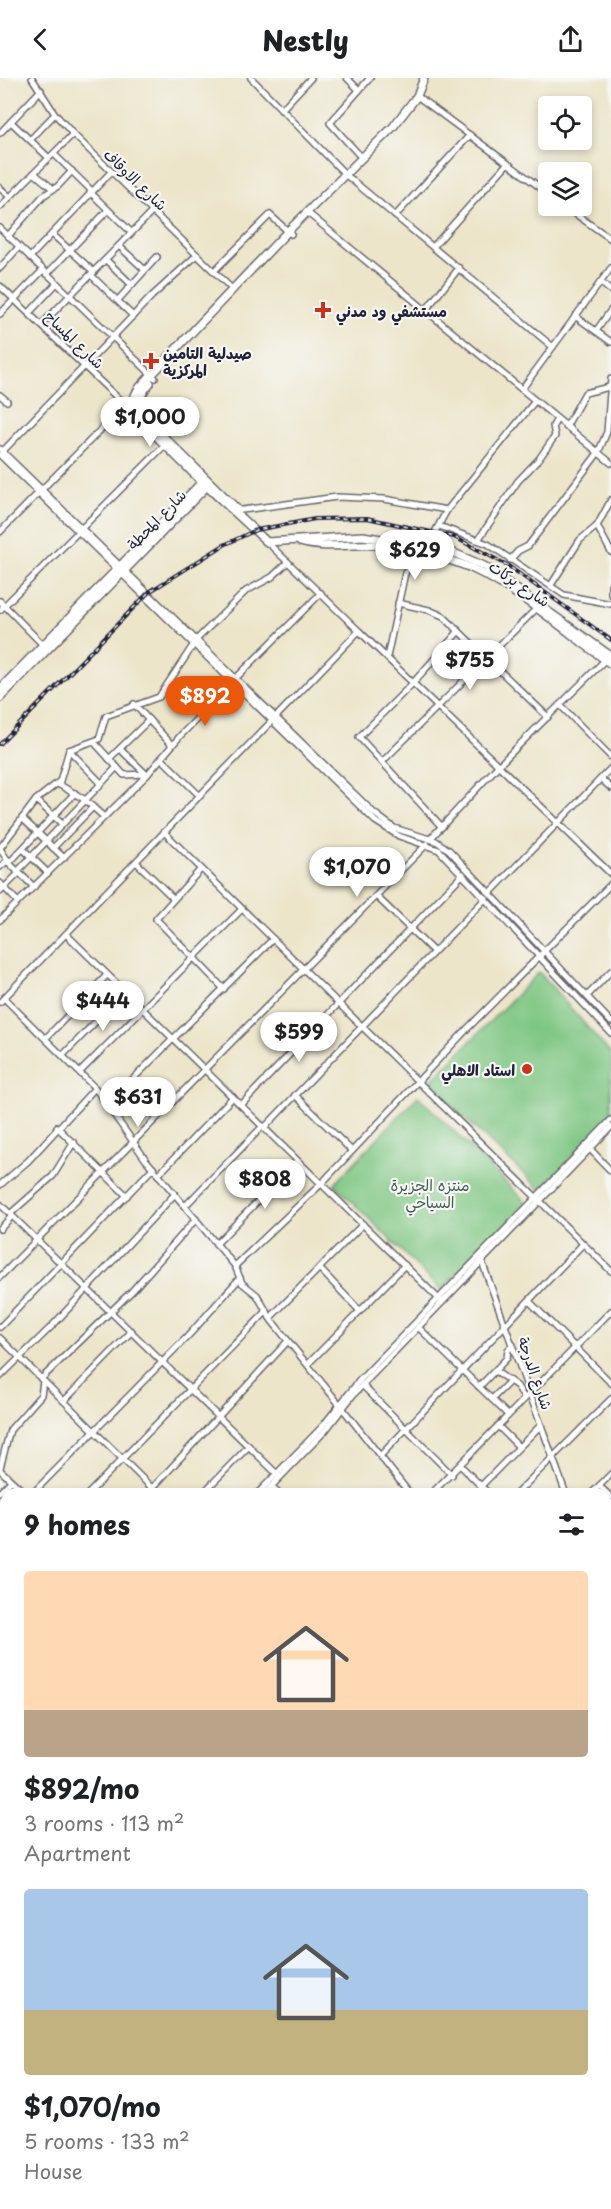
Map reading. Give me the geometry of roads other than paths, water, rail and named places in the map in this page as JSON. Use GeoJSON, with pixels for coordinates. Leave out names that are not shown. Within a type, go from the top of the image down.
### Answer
{"type":"FeatureCollection","features":[{"type":"Feature","properties":{"kind":"main road"},"geometry":{"type":"LineString","coordinates":[[213,314],[233,290],[402,116],[417,96],[424,78]]}},
{"type":"Feature","properties":{"kind":"main road"},"geometry":{"type":"LineString","coordinates":[[267,542],[165,445],[137,415],[136,399],[154,376],[292,231]]}},
{"type":"Feature","properties":{"kind":"main road"},"geometry":{"type":"LineString","coordinates":[[136,399],[146,419],[206,482]]}},
{"type":"Feature","properties":{"kind":"main road","name":"شارع المحطة"},"geometry":{"type":"LineString","coordinates":[[45,647],[206,482]]}},
{"type":"Feature","properties":{"kind":"main road","name":"شارع بركات"},"geometry":{"type":"LineString","coordinates":[[267,542],[363,536],[447,550],[484,566],[609,660]]}},
{"type":"Feature","properties":{"kind":"main road","name":"شارع بركات"},"geometry":{"type":"LineString","coordinates":[[295,541],[310,545],[376,544],[450,561],[485,575],[609,660]]}},
{"type":"Feature","properties":{"kind":"main road"},"geometry":{"type":"LineString","coordinates":[[0,689],[45,647]]}},
{"type":"Feature","properties":{"kind":"main road"},"geometry":{"type":"LineString","coordinates":[[0,698],[45,647]]}},
{"type":"Feature","properties":{"kind":"street","name":"شارع الاوقاف"},"geometry":{"type":"LineString","coordinates":[[32,78],[55,114],[73,134],[233,290]]}},
{"type":"Feature","properties":{"kind":"street"},"geometry":{"type":"LineString","coordinates":[[251,78],[346,175],[553,347]]}},
{"type":"Feature","properties":{"kind":"street"},"geometry":{"type":"LineString","coordinates":[[347,78],[359,90]]}},
{"type":"Feature","properties":{"kind":"street"},"geometry":{"type":"LineString","coordinates":[[362,159],[330,123],[370,78]]}},
{"type":"Feature","properties":{"kind":"street"},"geometry":{"type":"LineString","coordinates":[[281,110],[308,79]]}},
{"type":"Feature","properties":{"kind":"street"},"geometry":{"type":"LineString","coordinates":[[0,133],[41,90]]}},
{"type":"Feature","properties":{"kind":"street"},"geometry":{"type":"LineString","coordinates":[[417,96],[538,186]]}},
{"type":"Feature","properties":{"kind":"street"},"geometry":{"type":"LineString","coordinates":[[30,140],[55,114]]}},
{"type":"Feature","properties":{"kind":"street"},"geometry":{"type":"LineString","coordinates":[[11,122],[30,140],[72,171],[131,232]]}},
{"type":"Feature","properties":{"kind":"street"},"geometry":{"type":"LineString","coordinates":[[0,207],[73,134]]}},
{"type":"Feature","properties":{"kind":"street"},"geometry":{"type":"LineString","coordinates":[[395,216],[470,135]]}},
{"type":"Feature","properties":{"kind":"street"},"geometry":{"type":"LineString","coordinates":[[433,247],[507,164]]}},
{"type":"Feature","properties":{"kind":"street"},"geometry":{"type":"LineString","coordinates":[[0,240],[72,171]]}},
{"type":"Feature","properties":{"kind":"street"},"geometry":{"type":"LineString","coordinates":[[30,257],[111,172]]}},
{"type":"Feature","properties":{"kind":"street"},"geometry":{"type":"LineString","coordinates":[[34,173],[52,188]]}},
{"type":"Feature","properties":{"kind":"street"},"geometry":{"type":"LineString","coordinates":[[0,188],[10,197]]}},
{"type":"Feature","properties":{"kind":"street"},"geometry":{"type":"LineString","coordinates":[[0,314],[70,250],[108,210]]}},
{"type":"Feature","properties":{"kind":"street"},"geometry":{"type":"LineString","coordinates":[[41,325],[152,212]]}},
{"type":"Feature","properties":{"kind":"street"},"geometry":{"type":"LineString","coordinates":[[214,271],[270,214],[292,231]]}},
{"type":"Feature","properties":{"kind":"street"},"geometry":{"type":"LineString","coordinates":[[309,214],[611,463]]}},
{"type":"Feature","properties":{"kind":"street"},"geometry":{"type":"LineString","coordinates":[[578,216],[611,239]]}},
{"type":"Feature","properties":{"kind":"street"},"geometry":{"type":"LineString","coordinates":[[0,228],[154,376]]}},
{"type":"Feature","properties":{"kind":"street"},"geometry":{"type":"LineString","coordinates":[[52,234],[133,316]]}},
{"type":"Feature","properties":{"kind":"street"},"geometry":{"type":"LineString","coordinates":[[119,246],[145,270]]}},
{"type":"Feature","properties":{"kind":"street"},"geometry":{"type":"LineString","coordinates":[[0,268],[19,247]]}},
{"type":"Feature","properties":{"kind":"street"},"geometry":{"type":"LineString","coordinates":[[196,255],[133,316],[1,452],[235,680],[375,821],[399,836],[428,842],[449,850],[488,895],[611,1022]]}},
{"type":"Feature","properties":{"kind":"street"},"geometry":{"type":"LineString","coordinates":[[117,300],[157,257]]}},
{"type":"Feature","properties":{"kind":"street"},"geometry":{"type":"LineString","coordinates":[[106,260],[132,285]]}},
{"type":"Feature","properties":{"kind":"street"},"geometry":{"type":"LineString","coordinates":[[426,310],[459,268]]}},
{"type":"Feature","properties":{"kind":"street"},"geometry":{"type":"LineString","coordinates":[[522,389],[611,268]]}},
{"type":"Feature","properties":{"kind":"street"},"geometry":{"type":"LineString","coordinates":[[600,282],[611,291]]}},
{"type":"Feature","properties":{"kind":"street"},"geometry":{"type":"LineString","coordinates":[[29,313],[57,283]]}},
{"type":"Feature","properties":{"kind":"street","name":"شارع المساح"},"geometry":{"type":"LineString","coordinates":[[0,286],[125,405]]}},
{"type":"Feature","properties":{"kind":"street"},"geometry":{"type":"LineString","coordinates":[[596,331],[611,310]]}},
{"type":"Feature","properties":{"kind":"street"},"geometry":{"type":"LineString","coordinates":[[575,316],[611,341]]}},
{"type":"Feature","properties":{"kind":"street"},"geometry":{"type":"LineString","coordinates":[[510,560],[518,551],[528,546],[598,453],[607,432],[611,379]]}},
{"type":"Feature","properties":{"kind":"street"},"geometry":{"type":"LineString","coordinates":[[566,427],[585,393],[609,387]]}},
{"type":"Feature","properties":{"kind":"street"},"geometry":{"type":"LineString","coordinates":[[0,394],[7,401]]}},
{"type":"Feature","properties":{"kind":"street"},"geometry":{"type":"LineString","coordinates":[[0,532],[125,405],[136,399]]}},
{"type":"Feature","properties":{"kind":"street"},"geometry":{"type":"LineString","coordinates":[[387,657],[405,573],[439,526],[447,510],[535,400]]}},
{"type":"Feature","properties":{"kind":"street"},"geometry":{"type":"LineString","coordinates":[[478,540],[518,481],[548,449],[555,436],[553,426],[557,419]]}},
{"type":"Feature","properties":{"kind":"street"},"geometry":{"type":"LineString","coordinates":[[45,647],[2,606],[165,445]]}},
{"type":"Feature","properties":{"kind":"street"},"geometry":{"type":"LineString","coordinates":[[237,512],[353,496],[447,510]]}},
{"type":"Feature","properties":{"kind":"street"},"geometry":{"type":"LineString","coordinates":[[551,585],[580,540],[597,526],[611,500]]}},
{"type":"Feature","properties":{"kind":"street"},"geometry":{"type":"LineString","coordinates":[[439,526],[491,546],[571,598],[611,604]]}},
{"type":"Feature","properties":{"kind":"street"},"geometry":{"type":"LineString","coordinates":[[597,526],[611,552]]}},
{"type":"Feature","properties":{"kind":"street"},"geometry":{"type":"LineString","coordinates":[[267,542],[611,874]]}},
{"type":"Feature","properties":{"kind":"street"},"geometry":{"type":"LineString","coordinates":[[69,750],[94,742],[101,736],[106,716],[161,694],[195,641],[246,591],[272,577],[288,562]]}},
{"type":"Feature","properties":{"kind":"street"},"geometry":{"type":"LineString","coordinates":[[611,585],[611,594]]}},
{"type":"Feature","properties":{"kind":"street"},"geometry":{"type":"LineString","coordinates":[[1,918],[162,759],[172,745],[321,593]]}},
{"type":"Feature","properties":{"kind":"street"},"geometry":{"type":"LineString","coordinates":[[398,603],[436,612],[487,657],[548,717]]}},
{"type":"Feature","properties":{"kind":"street"},"geometry":{"type":"LineString","coordinates":[[382,762],[536,609]]}},
{"type":"Feature","properties":{"kind":"street"},"geometry":{"type":"LineString","coordinates":[[359,631],[2,999],[46,1038],[108,1104],[158,1175],[235,1266],[246,1287],[257,1295],[270,1318],[406,1488]]}},
{"type":"Feature","properties":{"kind":"street"},"geometry":{"type":"LineString","coordinates":[[442,826],[358,737],[413,683],[459,631]]}},
{"type":"Feature","properties":{"kind":"street"},"geometry":{"type":"LineString","coordinates":[[0,1277],[376,896],[498,765],[609,660]]}},
{"type":"Feature","properties":{"kind":"street"},"geometry":{"type":"LineString","coordinates":[[134,704],[172,745]]}},
{"type":"Feature","properties":{"kind":"street"},"geometry":{"type":"LineString","coordinates":[[560,705],[611,757]]}},
{"type":"Feature","properties":{"kind":"street"},"geometry":{"type":"LineString","coordinates":[[109,759],[149,720]]}},
{"type":"Feature","properties":{"kind":"street"},"geometry":{"type":"LineString","coordinates":[[94,742],[126,777],[146,774]]}},
{"type":"Feature","properties":{"kind":"street"},"geometry":{"type":"LineString","coordinates":[[120,749],[146,774]]}},
{"type":"Feature","properties":{"kind":"street"},"geometry":{"type":"LineString","coordinates":[[69,750],[101,783]]}},
{"type":"Feature","properties":{"kind":"street"},"geometry":{"type":"LineString","coordinates":[[34,887],[18,872],[0,848],[36,800],[58,784],[69,750]]}},
{"type":"Feature","properties":{"kind":"street"},"geometry":{"type":"LineString","coordinates":[[162,759],[200,796]]}},
{"type":"Feature","properties":{"kind":"street"},"geometry":{"type":"LineString","coordinates":[[18,902],[1,888],[117,767]]}},
{"type":"Feature","properties":{"kind":"street"},"geometry":{"type":"LineString","coordinates":[[185,1206],[363,1027],[611,768]]}},
{"type":"Feature","properties":{"kind":"street"},"geometry":{"type":"LineString","coordinates":[[601,779],[611,788]]}},
{"type":"Feature","properties":{"kind":"street"},"geometry":{"type":"LineString","coordinates":[[58,784],[84,799],[104,817]]}},
{"type":"Feature","properties":{"kind":"street"},"geometry":{"type":"LineString","coordinates":[[0,867],[23,849],[75,793]]}},
{"type":"Feature","properties":{"kind":"street"},"geometry":{"type":"LineString","coordinates":[[36,800],[61,823]]}},
{"type":"Feature","properties":{"kind":"street"},"geometry":{"type":"LineString","coordinates":[[53,848],[93,807]]}},
{"type":"Feature","properties":{"kind":"street"},"geometry":{"type":"LineString","coordinates":[[22,818],[63,858]]}},
{"type":"Feature","properties":{"kind":"street"},"geometry":{"type":"LineString","coordinates":[[164,832],[611,1271]]}},
{"type":"Feature","properties":{"kind":"street"},"geometry":{"type":"LineString","coordinates":[[428,842],[488,895]]}},
{"type":"Feature","properties":{"kind":"street"},"geometry":{"type":"LineString","coordinates":[[23,849],[48,873]]}},
{"type":"Feature","properties":{"kind":"street"},"geometry":{"type":"LineString","coordinates":[[136,862],[173,898]]}},
{"type":"Feature","properties":{"kind":"street"},"geometry":{"type":"LineString","coordinates":[[201,869],[156,919],[224,989]]}},
{"type":"Feature","properties":{"kind":"street"},"geometry":{"type":"LineString","coordinates":[[241,1105],[463,874]]}},
{"type":"Feature","properties":{"kind":"street"},"geometry":{"type":"LineString","coordinates":[[235,1266],[321,1184],[542,952],[611,884]]}},
{"type":"Feature","properties":{"kind":"street"},"geometry":{"type":"LineString","coordinates":[[376,896],[434,951]]}},
{"type":"Feature","properties":{"kind":"street"},"geometry":{"type":"LineString","coordinates":[[80,1072],[242,909]]}},
{"type":"Feature","properties":{"kind":"street"},"geometry":{"type":"LineString","coordinates":[[66,934],[441,1300]]}},
{"type":"Feature","properties":{"kind":"street"},"geometry":{"type":"LineString","coordinates":[[108,1104],[273,939]]}},
{"type":"Feature","properties":{"kind":"street"},"geometry":{"type":"LineString","coordinates":[[542,952],[611,1033]]}},
{"type":"Feature","properties":{"kind":"street"},"geometry":{"type":"LineString","coordinates":[[587,996],[611,971]]}},
{"type":"Feature","properties":{"kind":"street"},"geometry":{"type":"LineString","coordinates":[[46,1038],[107,975]]}},
{"type":"Feature","properties":{"kind":"street"},"geometry":{"type":"LineString","coordinates":[[63,1055],[125,992]]}},
{"type":"Feature","properties":{"kind":"street"},"geometry":{"type":"LineString","coordinates":[[0,1185],[28,1161],[94,1089]]}},
{"type":"Feature","properties":{"kind":"street"},"geometry":{"type":"LineString","coordinates":[[295,1095],[352,1151]]}},
{"type":"Feature","properties":{"kind":"street"},"geometry":{"type":"LineString","coordinates":[[158,1175],[233,1097]]}},
{"type":"Feature","properties":{"kind":"street"},"geometry":{"type":"LineString","coordinates":[[538,1200],[611,1120]]}},
{"type":"Feature","properties":{"kind":"street"},"geometry":{"type":"LineString","coordinates":[[57,1127],[127,1196]]}},
{"type":"Feature","properties":{"kind":"street"},"geometry":{"type":"LineString","coordinates":[[271,1487],[341,1407],[441,1300],[611,1128]]}},
{"type":"Feature","properties":{"kind":"street"},"geometry":{"type":"LineString","coordinates":[[0,1229],[11,1215],[54,1176],[74,1142]]}},
{"type":"Feature","properties":{"kind":"street"},"geometry":{"type":"LineString","coordinates":[[590,1149],[611,1171]]}},
{"type":"Feature","properties":{"kind":"street"},"geometry":{"type":"LineString","coordinates":[[216,1244],[297,1161]]}},
{"type":"Feature","properties":{"kind":"street"},"geometry":{"type":"LineString","coordinates":[[0,1327],[153,1168]]}},
{"type":"Feature","properties":{"kind":"street"},"geometry":{"type":"LineString","coordinates":[[0,1377],[53,1325],[175,1194]]}},
{"type":"Feature","properties":{"kind":"street"},"geometry":{"type":"LineString","coordinates":[[0,1204],[87,1286],[277,1474]]}},
{"type":"Feature","properties":{"kind":"street"},"geometry":{"type":"LineString","coordinates":[[20,1488],[0,1469],[10,1430],[41,1395],[42,1380],[110,1310],[132,1291],[196,1220]]}},
{"type":"Feature","properties":{"kind":"street"},"geometry":{"type":"LineString","coordinates":[[270,1318],[363,1224]]}},
{"type":"Feature","properties":{"kind":"street"},"geometry":{"type":"LineString","coordinates":[[381,1455],[583,1244]]}},
{"type":"Feature","properties":{"kind":"street","name":"شارع الدرجة"},"geometry":{"type":"LineString","coordinates":[[481,1259],[564,1488]]}},
{"type":"Feature","properties":{"kind":"street"},"geometry":{"type":"LineString","coordinates":[[308,1364],[405,1265]]}},
{"type":"Feature","properties":{"kind":"street"},"geometry":{"type":"LineString","coordinates":[[319,1268],[360,1311]]}},
{"type":"Feature","properties":{"kind":"street"},"geometry":{"type":"LineString","coordinates":[[38,1488],[163,1361],[240,1278]]}},
{"type":"Feature","properties":{"kind":"street"},"geometry":{"type":"LineString","coordinates":[[263,1488],[418,1328],[441,1300]]}},
{"type":"Feature","properties":{"kind":"street"},"geometry":{"type":"LineString","coordinates":[[529,1301],[611,1383]]}},
{"type":"Feature","properties":{"kind":"street"},"geometry":{"type":"LineString","coordinates":[[94,1488],[267,1311]]}},
{"type":"Feature","properties":{"kind":"street"},"geometry":{"type":"LineString","coordinates":[[438,1488],[611,1311]]}},
{"type":"Feature","properties":{"kind":"street"},"geometry":{"type":"LineString","coordinates":[[418,1328],[508,1415]]}},
{"type":"Feature","properties":{"kind":"street"},"geometry":{"type":"LineString","coordinates":[[64,1401],[132,1331]]}},
{"type":"Feature","properties":{"kind":"street"},"geometry":{"type":"LineString","coordinates":[[0,1338],[152,1488]]}},
{"type":"Feature","properties":{"kind":"street"},"geometry":{"type":"LineString","coordinates":[[154,1488],[288,1341]]}},
{"type":"Feature","properties":{"kind":"street"},"geometry":{"type":"LineString","coordinates":[[479,1387],[507,1358],[508,1350],[513,1345]]}},
{"type":"Feature","properties":{"kind":"street"},"geometry":{"type":"LineString","coordinates":[[495,1371],[519,1388],[524,1398]]}},
{"type":"Feature","properties":{"kind":"street"},"geometry":{"type":"LineString","coordinates":[[492,1399],[510,1381]]}},
{"type":"Feature","properties":{"kind":"street"},"geometry":{"type":"LineString","coordinates":[[362,1385],[452,1475]]}},
{"type":"Feature","properties":{"kind":"street"},"geometry":{"type":"LineString","coordinates":[[522,1488],[611,1399]]}},
{"type":"Feature","properties":{"kind":"street"},"geometry":{"type":"LineString","coordinates":[[461,1466],[481,1486],[541,1425]]}},
{"type":"Feature","properties":{"kind":"street"},"geometry":{"type":"LineString","coordinates":[[498,1426],[519,1447]]}},
{"type":"Feature","properties":{"kind":"street"},"geometry":{"type":"LineString","coordinates":[[208,1488],[249,1446]]}},
{"type":"Feature","properties":{"kind":"street"},"geometry":{"type":"LineString","coordinates":[[599,1486],[611,1474]]}},
{"type":"Feature","properties":{"kind":"street"},"geometry":{"type":"LineString","coordinates":[[4,1488],[11,1480]]}},
{"type":"Feature","properties":{"kind":"railway"},"geometry":{"type":"LineString","coordinates":[[0,744],[149,592],[224,545],[256,530],[315,519],[367,518],[454,537],[507,565],[611,640]]}},
{"type":"Feature","properties":{"kind":"place","name":"مستشفي ود مدني"},"geometry":{"type":"Point","coordinates":[323,310]}},
{"type":"Feature","properties":{"kind":"place","name":"صيدلية التامين المركزية"},"geometry":{"type":"Point","coordinates":[151,361]}},
{"type":"Feature","properties":{"kind":"place","name":"استاد الاهلي"},"geometry":{"type":"Point","coordinates":[527,1069]}},
{"type":"Feature","properties":{"kind":"park label","name":"منتزه الجزيرة السياحي"},"geometry":{"type":"Point","coordinates":[430,1192]}}]}
